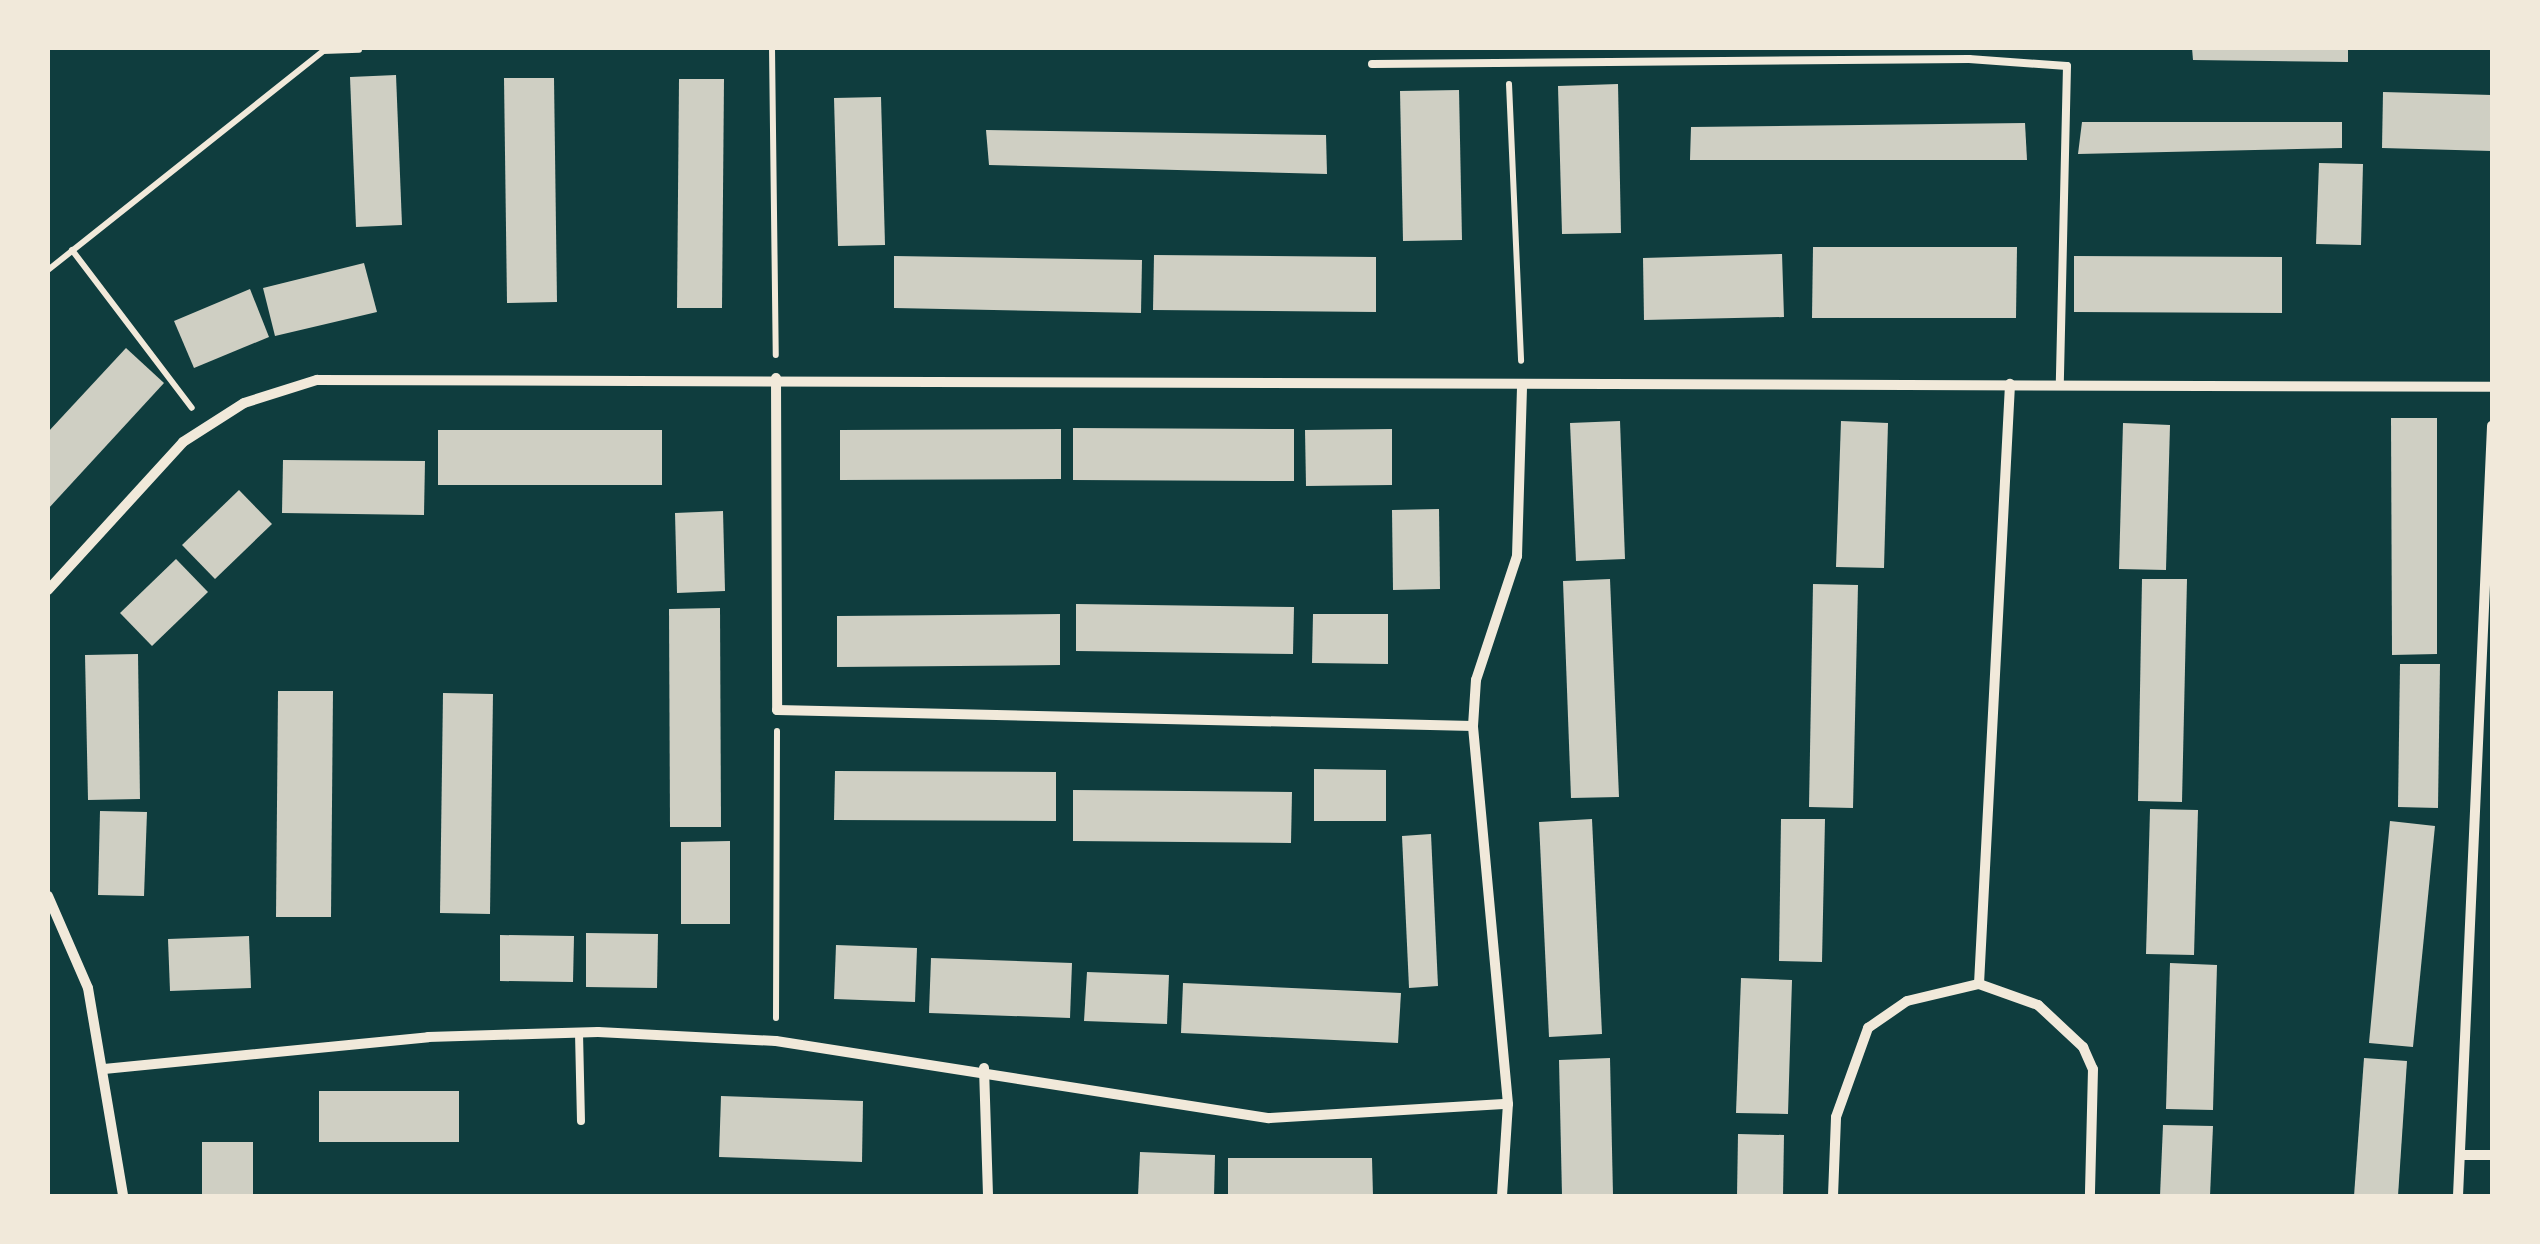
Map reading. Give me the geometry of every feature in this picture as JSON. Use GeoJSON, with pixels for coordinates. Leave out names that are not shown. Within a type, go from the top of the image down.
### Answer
{"type":"FeatureCollection","features":[{"type":"Feature","properties":{"kind":"street"},"geometry":{"type":"LineString","coordinates":[[776,378],[778,710],[1473,726]]}},
{"type":"Feature","properties":{"kind":"street"},"geometry":{"type":"LineString","coordinates":[[48,590],[206,428],[244,403],[317,380],[776,378],[1522,386],[2060,381],[2492,387]]}},
{"type":"Feature","properties":{"kind":"street"},"geometry":{"type":"LineString","coordinates":[[1978,984],[2010,384]]}},
{"type":"Feature","properties":{"kind":"street"},"geometry":{"type":"LineString","coordinates":[[1502,1196],[1508,1104],[1473,726],[1476,680],[1517,556],[1522,386]]}},
{"type":"Feature","properties":{"kind":"street"},"geometry":{"type":"LineString","coordinates":[[2458,1196],[2492,426]]}},
{"type":"Feature","properties":{"kind":"street"},"geometry":{"type":"LineString","coordinates":[[48,896],[76,950],[104,1069],[124,1196]]}},
{"type":"Feature","properties":{"kind":"street"},"geometry":{"type":"LineString","coordinates":[[1833,1196],[1836,1117],[1868,1028],[1908,1001],[1978,984],[2038,1005],[2083,1047],[2093,1070],[2090,1196]]}},
{"type":"Feature","properties":{"kind":"street"},"geometry":{"type":"LineString","coordinates":[[104,1069],[579,1032],[776,1041],[984,1068],[1270,1118],[1508,1104]]}},
{"type":"Feature","properties":{"kind":"street"},"geometry":{"type":"LineString","coordinates":[[984,1068],[988,1196]]}},
{"type":"Feature","properties":{"kind":"street"},"geometry":{"type":"LineString","coordinates":[[2461,1155],[2492,1155]]}},
{"type":"Feature","properties":{"kind":"lane"},"geometry":{"type":"LineString","coordinates":[[1372,64],[1509,66],[1969,58],[2067,66],[2060,381]]}},
{"type":"Feature","properties":{"kind":"lane"},"geometry":{"type":"LineString","coordinates":[[579,1032],[581,1120]]}},
{"type":"Feature","properties":{"kind":"path"},"geometry":{"type":"LineString","coordinates":[[772,48],[776,378]]}},
{"type":"Feature","properties":{"kind":"path"},"geometry":{"type":"LineString","coordinates":[[48,270],[322,51],[359,50]]}},
{"type":"Feature","properties":{"kind":"path"},"geometry":{"type":"LineString","coordinates":[[1509,66],[1522,386]]}},
{"type":"Feature","properties":{"kind":"path"},"geometry":{"type":"LineString","coordinates":[[72,250],[206,428]]}},
{"type":"Feature","properties":{"kind":"path"},"geometry":{"type":"LineString","coordinates":[[776,1041],[778,710]]}},
{"type":"Feature","properties":{"kind":"building"},"geometry":{"type":"Polygon","coordinates":[[[2192,48],[2348,48],[2348,62],[2193,60],[2192,48]]]}},
{"type":"Feature","properties":{"kind":"building"},"geometry":{"type":"Polygon","coordinates":[[[396,75],[402,225],[356,227],[350,77],[396,75]]]}},
{"type":"Feature","properties":{"kind":"building"},"geometry":{"type":"Polygon","coordinates":[[[504,78],[554,78],[557,302],[507,303],[504,78]]]}},
{"type":"Feature","properties":{"kind":"building"},"geometry":{"type":"Polygon","coordinates":[[[679,79],[724,79],[722,308],[677,308],[679,79]]]}},
{"type":"Feature","properties":{"kind":"building"},"geometry":{"type":"Polygon","coordinates":[[[1618,84],[1621,233],[1562,234],[1558,86],[1618,84]]]}},
{"type":"Feature","properties":{"kind":"building"},"geometry":{"type":"Polygon","coordinates":[[[1459,90],[1462,240],[1403,241],[1400,91],[1459,90]]]}},
{"type":"Feature","properties":{"kind":"building"},"geometry":{"type":"Polygon","coordinates":[[[2383,92],[2492,95],[2492,151],[2382,148],[2383,92]]]}},
{"type":"Feature","properties":{"kind":"building"},"geometry":{"type":"Polygon","coordinates":[[[881,97],[885,245],[838,246],[834,98],[881,97]]]}},
{"type":"Feature","properties":{"kind":"building"},"geometry":{"type":"Polygon","coordinates":[[[2082,122],[2342,122],[2342,148],[2078,154],[2082,122]]]}},
{"type":"Feature","properties":{"kind":"building"},"geometry":{"type":"Polygon","coordinates":[[[2025,123],[2027,160],[1690,160],[1691,127],[2025,123]]]}},
{"type":"Feature","properties":{"kind":"building"},"geometry":{"type":"Polygon","coordinates":[[[986,130],[1326,135],[1327,174],[989,165],[986,130]]]}},
{"type":"Feature","properties":{"kind":"building"},"geometry":{"type":"Polygon","coordinates":[[[2319,163],[2363,164],[2361,245],[2316,244],[2319,163]]]}},
{"type":"Feature","properties":{"kind":"building"},"geometry":{"type":"Polygon","coordinates":[[[1813,247],[2017,247],[2016,318],[1812,318],[1813,247]]]}},
{"type":"Feature","properties":{"kind":"building"},"geometry":{"type":"Polygon","coordinates":[[[1782,254],[1784,317],[1644,320],[1643,258],[1782,254]]]}},
{"type":"Feature","properties":{"kind":"building"},"geometry":{"type":"Polygon","coordinates":[[[1154,255],[1376,257],[1376,312],[1153,310],[1154,255]]]}},
{"type":"Feature","properties":{"kind":"building"},"geometry":{"type":"Polygon","coordinates":[[[894,256],[1142,260],[1141,313],[894,308],[894,256]]]}},
{"type":"Feature","properties":{"kind":"building"},"geometry":{"type":"Polygon","coordinates":[[[2074,256],[2282,257],[2282,313],[2074,312],[2074,256]]]}},
{"type":"Feature","properties":{"kind":"building"},"geometry":{"type":"Polygon","coordinates":[[[364,263],[377,312],[275,336],[263,288],[364,263]]]}},
{"type":"Feature","properties":{"kind":"building"},"geometry":{"type":"Polygon","coordinates":[[[250,289],[269,337],[194,368],[174,321],[250,289]]]}},
{"type":"Feature","properties":{"kind":"building"},"geometry":{"type":"Polygon","coordinates":[[[126,348],[164,383],[48,509],[48,432],[126,348]]]}},
{"type":"Feature","properties":{"kind":"building"},"geometry":{"type":"Polygon","coordinates":[[[2391,418],[2437,418],[2437,654],[2392,655],[2391,418]]]}},
{"type":"Feature","properties":{"kind":"building"},"geometry":{"type":"Polygon","coordinates":[[[1620,421],[1625,559],[1576,561],[1570,423],[1620,421]]]}},
{"type":"Feature","properties":{"kind":"building"},"geometry":{"type":"Polygon","coordinates":[[[1841,421],[1888,423],[1884,568],[1836,567],[1841,421]]]}},
{"type":"Feature","properties":{"kind":"building"},"geometry":{"type":"Polygon","coordinates":[[[2123,423],[2170,425],[2166,570],[2119,569],[2123,423]]]}},
{"type":"Feature","properties":{"kind":"building"},"geometry":{"type":"Polygon","coordinates":[[[1073,428],[1294,429],[1294,481],[1073,480],[1073,428]]]}},
{"type":"Feature","properties":{"kind":"building"},"geometry":{"type":"Polygon","coordinates":[[[1061,429],[1061,479],[840,480],[840,430],[1061,429]]]}},
{"type":"Feature","properties":{"kind":"building"},"geometry":{"type":"Polygon","coordinates":[[[1392,429],[1392,485],[1306,486],[1305,430],[1392,429]]]}},
{"type":"Feature","properties":{"kind":"building"},"geometry":{"type":"Polygon","coordinates":[[[438,430],[662,430],[662,485],[438,485],[438,430]]]}},
{"type":"Feature","properties":{"kind":"building"},"geometry":{"type":"Polygon","coordinates":[[[283,460],[425,461],[424,515],[282,513],[283,460]]]}},
{"type":"Feature","properties":{"kind":"building"},"geometry":{"type":"Polygon","coordinates":[[[239,490],[272,524],[215,579],[182,545],[239,490]]]}},
{"type":"Feature","properties":{"kind":"building"},"geometry":{"type":"Polygon","coordinates":[[[1439,509],[1440,589],[1393,590],[1392,510],[1439,509]]]}},
{"type":"Feature","properties":{"kind":"building"},"geometry":{"type":"Polygon","coordinates":[[[723,511],[725,591],[677,593],[675,513],[723,511]]]}},
{"type":"Feature","properties":{"kind":"building"},"geometry":{"type":"Polygon","coordinates":[[[176,559],[208,592],[152,646],[120,613],[176,559]]]}},
{"type":"Feature","properties":{"kind":"building"},"geometry":{"type":"Polygon","coordinates":[[[1610,579],[1619,797],[1571,798],[1563,581],[1610,579]]]}},
{"type":"Feature","properties":{"kind":"building"},"geometry":{"type":"Polygon","coordinates":[[[2142,579],[2187,579],[2182,802],[2138,801],[2142,579]]]}},
{"type":"Feature","properties":{"kind":"building"},"geometry":{"type":"Polygon","coordinates":[[[1813,584],[1858,585],[1853,808],[1809,807],[1813,584]]]}},
{"type":"Feature","properties":{"kind":"building"},"geometry":{"type":"Polygon","coordinates":[[[1076,604],[1294,607],[1293,654],[1076,651],[1076,604]]]}},
{"type":"Feature","properties":{"kind":"building"},"geometry":{"type":"Polygon","coordinates":[[[720,608],[721,827],[670,827],[669,609],[720,608]]]}},
{"type":"Feature","properties":{"kind":"building"},"geometry":{"type":"Polygon","coordinates":[[[1060,614],[1060,665],[837,667],[837,616],[1060,614]]]}},
{"type":"Feature","properties":{"kind":"building"},"geometry":{"type":"Polygon","coordinates":[[[1313,614],[1388,614],[1388,664],[1312,663],[1313,614]]]}},
{"type":"Feature","properties":{"kind":"building"},"geometry":{"type":"Polygon","coordinates":[[[138,654],[140,799],[88,800],[85,655],[138,654]]]}},
{"type":"Feature","properties":{"kind":"building"},"geometry":{"type":"Polygon","coordinates":[[[2400,664],[2440,664],[2438,808],[2398,807],[2400,664]]]}},
{"type":"Feature","properties":{"kind":"building"},"geometry":{"type":"Polygon","coordinates":[[[278,691],[333,691],[331,917],[276,917],[278,691]]]}},
{"type":"Feature","properties":{"kind":"building"},"geometry":{"type":"Polygon","coordinates":[[[443,693],[493,694],[490,914],[440,913],[443,693]]]}},
{"type":"Feature","properties":{"kind":"building"},"geometry":{"type":"Polygon","coordinates":[[[1314,769],[1386,770],[1386,821],[1314,821],[1314,769]]]}},
{"type":"Feature","properties":{"kind":"building"},"geometry":{"type":"Polygon","coordinates":[[[835,771],[1056,772],[1056,821],[834,820],[835,771]]]}},
{"type":"Feature","properties":{"kind":"building"},"geometry":{"type":"Polygon","coordinates":[[[1073,790],[1292,792],[1291,843],[1073,841],[1073,790]]]}},
{"type":"Feature","properties":{"kind":"building"},"geometry":{"type":"Polygon","coordinates":[[[2150,809],[2198,810],[2194,955],[2146,954],[2150,809]]]}},
{"type":"Feature","properties":{"kind":"building"},"geometry":{"type":"Polygon","coordinates":[[[100,811],[147,812],[144,896],[98,895],[100,811]]]}},
{"type":"Feature","properties":{"kind":"building"},"geometry":{"type":"Polygon","coordinates":[[[1592,819],[1602,1034],[1549,1037],[1539,822],[1592,819]]]}},
{"type":"Feature","properties":{"kind":"building"},"geometry":{"type":"Polygon","coordinates":[[[1781,819],[1825,819],[1822,962],[1779,961],[1781,819]]]}},
{"type":"Feature","properties":{"kind":"building"},"geometry":{"type":"Polygon","coordinates":[[[2390,821],[2435,826],[2413,1047],[2369,1043],[2390,821]]]}},
{"type":"Feature","properties":{"kind":"building"},"geometry":{"type":"Polygon","coordinates":[[[1431,834],[1438,986],[1409,988],[1402,836],[1431,834]]]}},
{"type":"Feature","properties":{"kind":"building"},"geometry":{"type":"Polygon","coordinates":[[[730,841],[730,924],[681,924],[681,842],[730,841]]]}},
{"type":"Feature","properties":{"kind":"building"},"geometry":{"type":"Polygon","coordinates":[[[586,933],[658,934],[657,988],[586,987],[586,933]]]}},
{"type":"Feature","properties":{"kind":"building"},"geometry":{"type":"Polygon","coordinates":[[[500,935],[574,936],[573,982],[500,981],[500,935]]]}},
{"type":"Feature","properties":{"kind":"building"},"geometry":{"type":"Polygon","coordinates":[[[249,936],[251,988],[170,991],[168,939],[249,936]]]}},
{"type":"Feature","properties":{"kind":"building"},"geometry":{"type":"Polygon","coordinates":[[[836,945],[917,948],[915,1002],[834,999],[836,945]]]}},
{"type":"Feature","properties":{"kind":"building"},"geometry":{"type":"Polygon","coordinates":[[[931,958],[1072,963],[1070,1018],[929,1013],[931,958]]]}},
{"type":"Feature","properties":{"kind":"building"},"geometry":{"type":"Polygon","coordinates":[[[2170,963],[2217,965],[2213,1110],[2166,1109],[2170,963]]]}},
{"type":"Feature","properties":{"kind":"building"},"geometry":{"type":"Polygon","coordinates":[[[1087,972],[1169,975],[1167,1024],[1084,1021],[1087,972]]]}},
{"type":"Feature","properties":{"kind":"building"},"geometry":{"type":"Polygon","coordinates":[[[1741,978],[1792,980],[1788,1114],[1736,1113],[1741,978]]]}},
{"type":"Feature","properties":{"kind":"building"},"geometry":{"type":"Polygon","coordinates":[[[1183,983],[1401,993],[1398,1043],[1181,1033],[1183,983]]]}},
{"type":"Feature","properties":{"kind":"building"},"geometry":{"type":"Polygon","coordinates":[[[1610,1058],[1613,1195],[1562,1196],[1559,1060],[1610,1058]]]}},
{"type":"Feature","properties":{"kind":"building"},"geometry":{"type":"Polygon","coordinates":[[[2364,1058],[2407,1061],[2398,1196],[2354,1196],[2364,1058]]]}},
{"type":"Feature","properties":{"kind":"building"},"geometry":{"type":"Polygon","coordinates":[[[319,1091],[459,1091],[459,1142],[319,1142],[319,1091]]]}},
{"type":"Feature","properties":{"kind":"building"},"geometry":{"type":"Polygon","coordinates":[[[721,1096],[863,1101],[862,1162],[719,1157],[721,1096]]]}},
{"type":"Feature","properties":{"kind":"building"},"geometry":{"type":"Polygon","coordinates":[[[2163,1125],[2213,1126],[2210,1196],[2160,1196],[2163,1125]]]}},
{"type":"Feature","properties":{"kind":"building"},"geometry":{"type":"Polygon","coordinates":[[[1738,1134],[1784,1135],[1783,1196],[1737,1196],[1738,1134]]]}},
{"type":"Feature","properties":{"kind":"building"},"geometry":{"type":"Polygon","coordinates":[[[202,1142],[253,1142],[253,1196],[202,1196],[202,1142]]]}},
{"type":"Feature","properties":{"kind":"building"},"geometry":{"type":"Polygon","coordinates":[[[1140,1152],[1215,1155],[1214,1196],[1138,1196],[1140,1152]]]}},
{"type":"Feature","properties":{"kind":"building"},"geometry":{"type":"Polygon","coordinates":[[[1228,1158],[1372,1158],[1373,1196],[1228,1196],[1228,1158]]]}}]}
